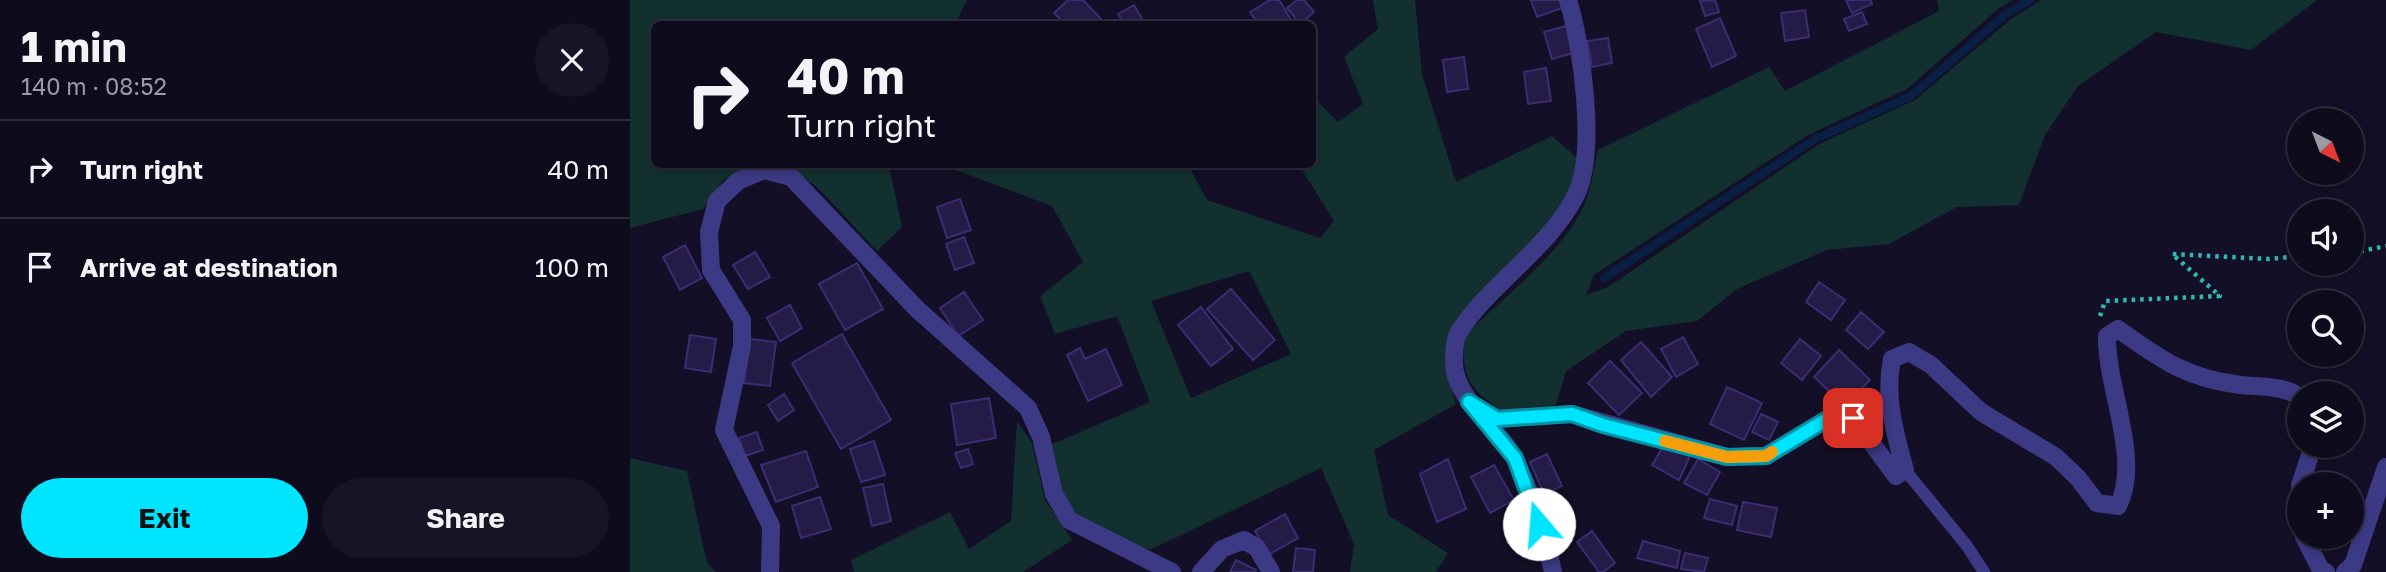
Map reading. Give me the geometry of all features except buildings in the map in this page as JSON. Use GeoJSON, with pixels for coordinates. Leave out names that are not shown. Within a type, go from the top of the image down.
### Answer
{"type":"FeatureCollection","features":[{"type":"Feature","properties":{"kind":"street"},"geometry":{"type":"LineString","coordinates":[[1553,572],[1515,458],[1469,402],[1453,366],[1457,334],[1549,236],[1577,192],[1585,156],[1585,105],[1582,67],[1568,0]]}},
{"type":"Feature","properties":{"kind":"street"},"geometry":{"type":"LineString","coordinates":[[769,572],[771,526],[724,430],[742,346],[742,320],[711,270],[709,232],[717,201],[738,181],[764,170],[791,177],[917,309],[1028,408],[1041,437],[1054,494],[1069,520],[1172,572]]}},
{"type":"Feature","properties":{"kind":"street"},"geometry":{"type":"LineString","coordinates":[[1469,402],[1497,419],[1572,414],[1603,425],[1727,457],[1766,456],[1829,418],[1853,418],[1896,476],[1905,470],[1890,413],[1887,384],[1892,359],[1909,352],[1931,365],[1981,412],[2056,457],[2097,503],[2118,506],[2125,492],[2122,427],[2107,362],[2108,337],[2118,329],[2183,372],[2222,383],[2287,392]]}},
{"type":"Feature","properties":{"kind":"street"},"geometry":{"type":"LineString","coordinates":[[2345,572],[2353,565],[2386,467]]}},
{"type":"Feature","properties":{"kind":"street"},"geometry":{"type":"LineString","coordinates":[[1201,572],[1222,549],[1244,540],[1257,548],[1271,572]]}},
{"type":"Feature","properties":{"kind":"street"},"geometry":{"type":"LineString","coordinates":[[2310,549],[2321,570],[2326,572]]}},
{"type":"Feature","properties":{"kind":"lane"},"geometry":{"type":"LineString","coordinates":[[1905,470],[1984,572]]}},
{"type":"Feature","properties":{"kind":"path"},"geometry":{"type":"LineString","coordinates":[[2364,251],[2386,246]]}},
{"type":"Feature","properties":{"kind":"path"},"geometry":{"type":"LineString","coordinates":[[2108,337],[2099,318],[2105,301],[2220,296],[2172,254],[2269,259],[2287,257]]}},
{"type":"Feature","properties":{"kind":"green space"},"geometry":{"type":"Polygon","coordinates":[[[630,0],[967,0],[956,21],[651,21],[651,168],[749,168],[723,180],[703,209],[630,228],[630,0]]]}},
{"type":"Feature","properties":{"kind":"green space"},"geometry":{"type":"Polygon","coordinates":[[[1373,0],[1415,0],[1422,74],[1456,182],[1552,136],[1578,159],[1569,195],[1549,225],[1452,332],[1445,366],[1456,404],[1374,450],[1388,515],[1448,553],[1436,572],[1350,572],[1354,544],[1321,468],[1150,550],[1101,531],[1079,517],[1064,497],[1050,445],[1150,402],[1117,316],[1055,334],[1040,296],[1083,262],[1052,206],[950,168],[1190,168],[1207,200],[1320,238],[1334,221],[1301,168],[1316,168],[1316,100],[1338,122],[1363,104],[1344,57],[1378,29],[1373,0]],[[1249,271],[1151,301],[1191,398],[1291,354],[1249,271]]]}},
{"type":"Feature","properties":{"kind":"green space"},"geometry":{"type":"Polygon","coordinates":[[[1937,0],[2013,0],[1998,9],[1907,89],[1808,135],[1594,275],[1586,295],[1608,287],[1819,144],[1915,100],[2011,19],[2041,0],[2317,0],[2251,50],[2156,32],[2078,86],[2045,135],[2019,205],[1957,207],[1889,244],[1827,250],[1737,289],[1697,321],[1626,331],[1566,371],[1556,405],[1502,411],[1475,388],[1466,372],[1464,337],[1533,272],[1566,236],[1587,198],[1598,150],[1769,67],[1785,91],[1939,11],[1937,0]]]}},
{"type":"Feature","properties":{"kind":"green space"},"geometry":{"type":"Polygon","coordinates":[[[790,168],[890,168],[902,227],[877,251],[817,187],[790,168]]]}},
{"type":"Feature","properties":{"kind":"green space"},"geometry":{"type":"Polygon","coordinates":[[[1017,421],[1032,443],[1045,500],[1072,540],[1023,572],[854,572],[851,560],[950,512],[969,549],[1011,521],[1017,421]]]}},
{"type":"Feature","properties":{"kind":"green space"},"geometry":{"type":"Polygon","coordinates":[[[630,458],[687,471],[707,563],[716,572],[630,572],[630,458]]]}},
{"type":"Feature","properties":{"kind":"waterway"},"geometry":{"type":"LineString","coordinates":[[1604,278],[1815,139],[1911,96],[2006,14],[2030,0]]}},
{"type":"Feature","properties":{"kind":"slow traffic"},"geometry":{"type":"LineString","coordinates":[[1665,441],[1727,457],[1766,456],[1772,452]]}},
{"type":"Feature","properties":{"kind":"route"},"geometry":{"type":"LineString","coordinates":[[1539,524],[1515,458],[1469,402],[1497,419],[1572,414],[1603,425],[1727,457],[1766,456],[1829,418],[1853,418]]}}]}
